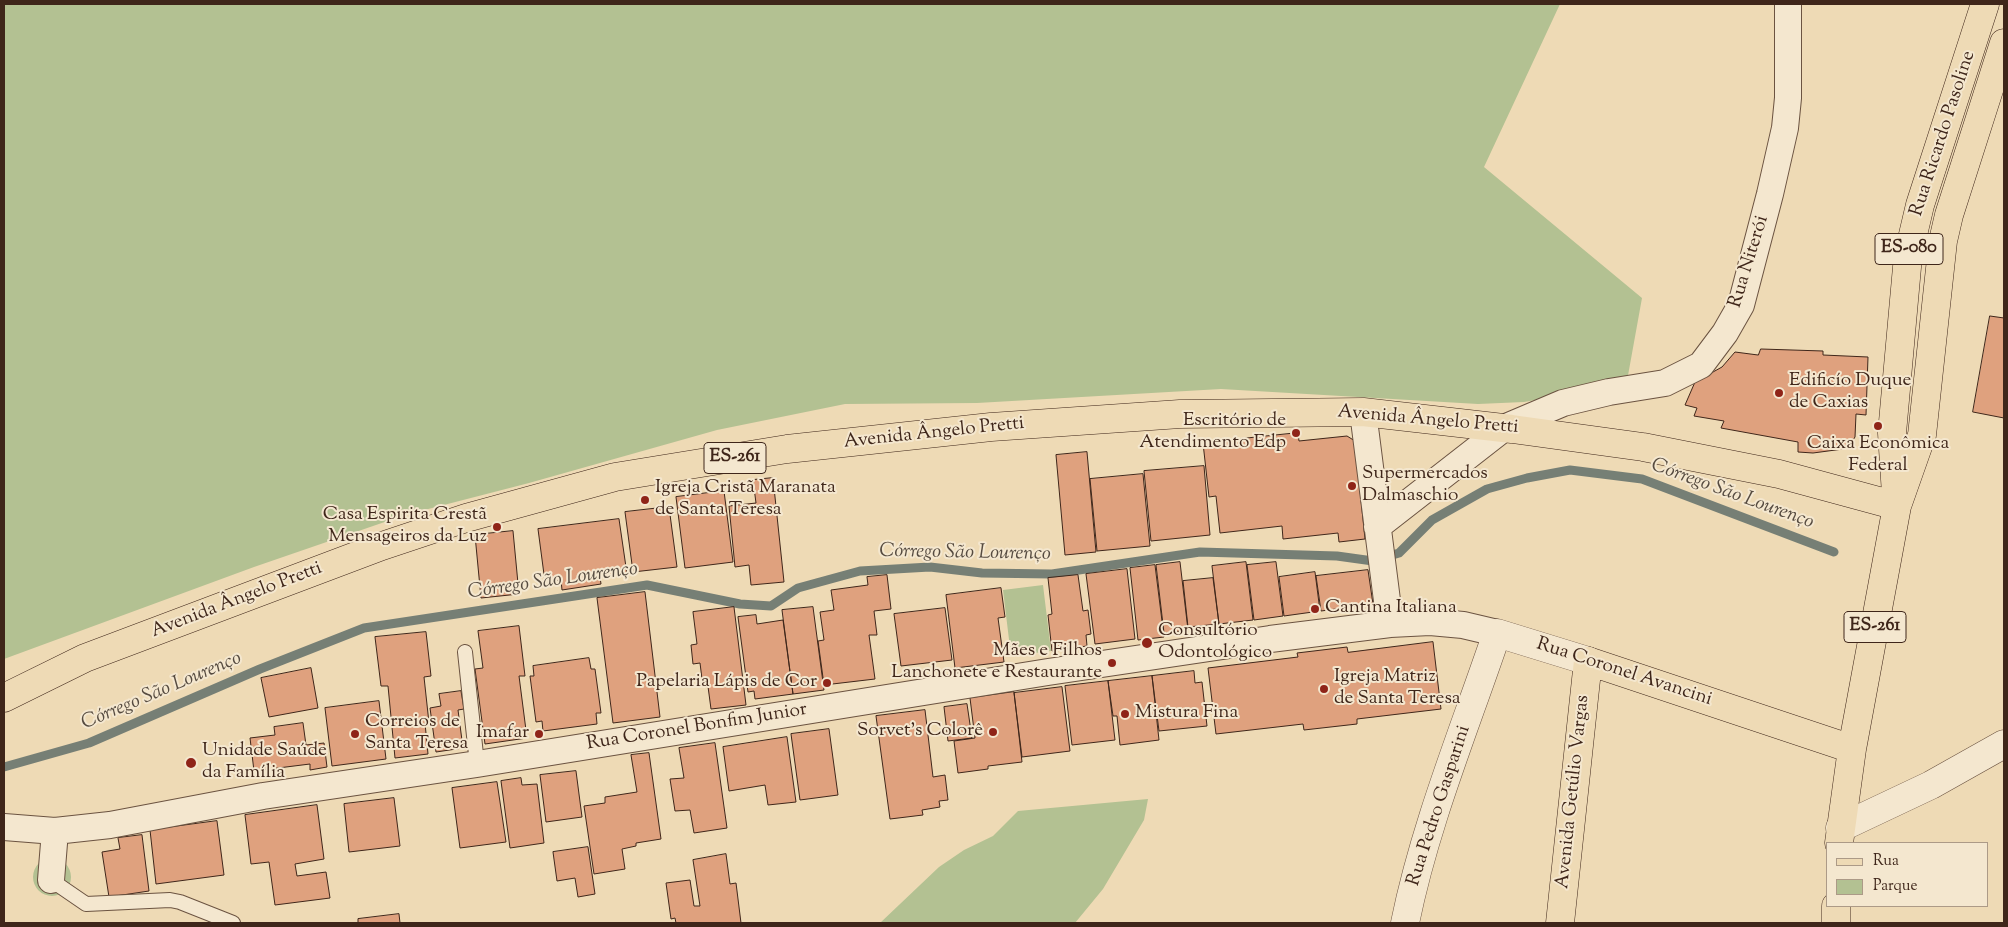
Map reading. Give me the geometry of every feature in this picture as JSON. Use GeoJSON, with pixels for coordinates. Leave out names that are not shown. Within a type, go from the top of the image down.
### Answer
{"type":"FeatureCollection","features":[{"type":"Feature","properties":{"kind":"main road","name":"Rua Ricardo Pasoline"},"geometry":{"type":"LineString","coordinates":[[1897,506],[1892,433],[1908,256],[1920,206],[1985,4]]}},
{"type":"Feature","properties":{"kind":"main road","name":"Rua Ricardo Pasoline"},"geometry":{"type":"LineString","coordinates":[[1897,506],[1922,435],[1943,241],[1949,215],[2004,43]]}},
{"type":"Feature","properties":{"kind":"main road","name":"Avenida Ângelo Pretti"},"geometry":{"type":"LineString","coordinates":[[4,698],[85,658],[382,546],[466,518],[615,477],[788,449],[991,427],[1180,414],[1363,412],[1504,428],[1643,447],[1779,474],[1897,506]]}},
{"type":"Feature","properties":{"kind":"main road","name":"ES-261"},"geometry":{"type":"LineString","coordinates":[[1840,836],[1852,749],[1897,506]]}},
{"type":"Feature","properties":{"kind":"main road","name":"Rua Coronel Avancini"},"geometry":{"type":"LineString","coordinates":[[1588,660],[1852,749]]}},
{"type":"Feature","properties":{"kind":"main road","name":"Avenida Getúlio Vargas"},"geometry":{"type":"LineString","coordinates":[[1560,923],[1588,660]]}},
{"type":"Feature","properties":{"kind":"main road"},"geometry":{"type":"LineString","coordinates":[[1836,907],[1836,923]]}},
{"type":"Feature","properties":{"kind":"street","name":"Rua Niterói"},"geometry":{"type":"LineString","coordinates":[[1380,549],[1504,428],[1563,403],[1609,392],[1665,383],[1701,365],[1725,332],[1741,305],[1770,194],[1785,128],[1788,98],[1788,4]]}},
{"type":"Feature","properties":{"kind":"street"},"geometry":{"type":"LineString","coordinates":[[1363,412],[1390,624]]}},
{"type":"Feature","properties":{"kind":"street","name":"Rua Coronel Avancini"},"geometry":{"type":"LineString","coordinates":[[1390,624],[1430,622],[1463,625],[1498,633],[1588,660]]}},
{"type":"Feature","properties":{"kind":"street","name":"Rua Coronel Bonfim Junior"},"geometry":{"type":"LineString","coordinates":[[4,827],[55,831],[110,826],[263,796],[477,764],[1048,672],[1270,639],[1390,624]]}},
{"type":"Feature","properties":{"kind":"street","name":"Rua Pedro Gasparini"},"geometry":{"type":"LineString","coordinates":[[1405,923],[1414,879],[1429,831],[1498,633]]}},
{"type":"Feature","properties":{"kind":"street"},"geometry":{"type":"LineString","coordinates":[[1840,836],[2004,744]]}},
{"type":"Feature","properties":{"kind":"street"},"geometry":{"type":"LineString","coordinates":[[51,880],[55,831]]}},
{"type":"Feature","properties":{"kind":"lane"},"geometry":{"type":"LineString","coordinates":[[465,652],[477,764]]}},
{"type":"Feature","properties":{"kind":"lane"},"geometry":{"type":"LineString","coordinates":[[51,880],[86,904],[170,900],[234,923]]}},
{"type":"Feature","properties":{"kind":"green space"},"geometry":{"type":"Polygon","coordinates":[[[4,4],[1560,4],[1484,167],[1642,298],[1627,381],[1576,393],[1524,402],[1478,404],[1221,389],[977,403],[845,404],[717,430],[529,483],[405,515],[254,567],[4,659],[4,4]]]}},
{"type":"Feature","properties":{"kind":"green space"},"geometry":{"type":"Polygon","coordinates":[[[1043,585],[1051,651],[1011,656],[1003,590],[1043,585]]]}},
{"type":"Feature","properties":{"kind":"green space"},"geometry":{"type":"Polygon","coordinates":[[[1148,799],[1144,820],[1103,889],[1075,923],[880,923],[939,867],[964,850],[993,836],[1018,811],[1148,799]]]}},
{"type":"Feature","properties":{"kind":"green space"},"geometry":{"type":"Polygon","coordinates":[[[52,858],[66,863],[71,877],[66,891],[52,896],[38,891],[33,877],[38,863],[52,858]]]}},
{"type":"Feature","properties":{"kind":"building"},"geometry":{"type":"Polygon","coordinates":[[[1990,316],[2004,318],[2004,418],[1973,412],[1990,316]]]}},
{"type":"Feature","properties":{"kind":"building","name":"Edificío Duque de Caxias"},"geometry":{"type":"Polygon","coordinates":[[[1761,349],[1823,351],[1823,355],[1868,357],[1866,415],[1856,414],[1855,437],[1849,446],[1843,449],[1813,453],[1798,452],[1798,442],[1721,428],[1724,421],[1694,416],[1697,408],[1685,405],[1695,382],[1722,367],[1735,352],[1758,355],[1761,349]]]}},
{"type":"Feature","properties":{"kind":"building"},"geometry":{"type":"Polygon","coordinates":[[[1298,433],[1299,441],[1347,436],[1355,441],[1365,539],[1339,542],[1338,533],[1283,539],[1282,526],[1220,533],[1216,496],[1209,497],[1203,443],[1298,433]]]}},
{"type":"Feature","properties":{"kind":"building"},"geometry":{"type":"Polygon","coordinates":[[[1087,452],[1096,552],[1065,555],[1056,455],[1087,452]]]}},
{"type":"Feature","properties":{"kind":"building"},"geometry":{"type":"Polygon","coordinates":[[[1204,466],[1210,535],[1151,541],[1144,471],[1204,466]]]}},
{"type":"Feature","properties":{"kind":"building"},"geometry":{"type":"Polygon","coordinates":[[[1143,474],[1150,546],[1097,551],[1090,479],[1143,474]]]}},
{"type":"Feature","properties":{"kind":"building"},"geometry":{"type":"Polygon","coordinates":[[[773,478],[784,582],[751,585],[749,565],[735,567],[729,506],[756,503],[753,480],[773,478]]]}},
{"type":"Feature","properties":{"kind":"building"},"geometry":{"type":"Polygon","coordinates":[[[724,491],[733,562],[685,568],[676,497],[724,491]]]}},
{"type":"Feature","properties":{"kind":"building"},"geometry":{"type":"Polygon","coordinates":[[[669,507],[677,567],[633,572],[625,512],[669,507]]]}},
{"type":"Feature","properties":{"kind":"building"},"geometry":{"type":"Polygon","coordinates":[[[619,519],[627,574],[600,577],[601,584],[562,590],[561,580],[545,582],[538,529],[619,519]]]}},
{"type":"Feature","properties":{"kind":"building"},"geometry":{"type":"Polygon","coordinates":[[[513,531],[519,594],[481,598],[475,535],[513,531]]]}},
{"type":"Feature","properties":{"kind":"building"},"geometry":{"type":"Polygon","coordinates":[[[1180,562],[1188,630],[1164,633],[1156,565],[1180,562]]]}},
{"type":"Feature","properties":{"kind":"building"},"geometry":{"type":"Polygon","coordinates":[[[1246,562],[1253,620],[1219,624],[1212,566],[1246,562]]]}},
{"type":"Feature","properties":{"kind":"building"},"geometry":{"type":"Polygon","coordinates":[[[1276,562],[1283,616],[1254,620],[1247,565],[1276,562]]]}},
{"type":"Feature","properties":{"kind":"building"},"geometry":{"type":"Polygon","coordinates":[[[1155,565],[1164,637],[1138,640],[1130,568],[1155,565]]]}},
{"type":"Feature","properties":{"kind":"building"},"geometry":{"type":"Polygon","coordinates":[[[1127,569],[1135,639],[1095,644],[1086,574],[1127,569]]]}},
{"type":"Feature","properties":{"kind":"building"},"geometry":{"type":"Polygon","coordinates":[[[1368,570],[1373,604],[1321,611],[1316,576],[1368,570]]]}},
{"type":"Feature","properties":{"kind":"building"},"geometry":{"type":"Polygon","coordinates":[[[1315,572],[1320,611],[1284,616],[1279,577],[1315,572]]]}},
{"type":"Feature","properties":{"kind":"building"},"geometry":{"type":"Polygon","coordinates":[[[887,575],[891,609],[874,611],[877,635],[869,635],[875,679],[824,685],[818,641],[824,640],[820,612],[834,610],[831,590],[868,585],[867,577],[887,575]]]}},
{"type":"Feature","properties":{"kind":"building"},"geometry":{"type":"Polygon","coordinates":[[[1078,575],[1083,611],[1088,610],[1091,634],[1086,635],[1087,646],[1052,651],[1048,615],[1052,614],[1048,578],[1078,575]]]}},
{"type":"Feature","properties":{"kind":"building"},"geometry":{"type":"Polygon","coordinates":[[[1213,578],[1219,624],[1188,627],[1183,581],[1213,578]]]}},
{"type":"Feature","properties":{"kind":"building"},"geometry":{"type":"Polygon","coordinates":[[[1001,588],[1005,617],[998,618],[1004,662],[955,668],[946,595],[1001,588]]]}},
{"type":"Feature","properties":{"kind":"building"},"geometry":{"type":"Polygon","coordinates":[[[645,592],[660,717],[613,723],[597,598],[645,592]]]}},
{"type":"Feature","properties":{"kind":"building"},"geometry":{"type":"Polygon","coordinates":[[[734,607],[746,705],[711,709],[707,679],[702,679],[700,663],[693,664],[691,645],[697,644],[693,612],[734,607]]]}},
{"type":"Feature","properties":{"kind":"building"},"geometry":{"type":"Polygon","coordinates":[[[813,607],[824,690],[793,694],[782,610],[813,607]]]}},
{"type":"Feature","properties":{"kind":"building"},"geometry":{"type":"Polygon","coordinates":[[[945,608],[952,660],[901,666],[894,614],[945,608]]]}},
{"type":"Feature","properties":{"kind":"building"},"geometry":{"type":"Polygon","coordinates":[[[756,615],[757,624],[783,620],[793,694],[755,699],[754,691],[748,692],[738,617],[756,615]]]}},
{"type":"Feature","properties":{"kind":"building"},"geometry":{"type":"Polygon","coordinates":[[[519,626],[525,676],[519,676],[527,738],[485,744],[475,669],[483,668],[478,631],[519,626]]]}},
{"type":"Feature","properties":{"kind":"building"},"geometry":{"type":"Polygon","coordinates":[[[426,632],[431,676],[424,677],[429,723],[425,723],[428,754],[395,758],[388,686],[381,686],[375,637],[426,632]]]}},
{"type":"Feature","properties":{"kind":"building","name":"Igreja Matriz de Santa Teresa"},"geometry":{"type":"Polygon","coordinates":[[[1433,642],[1441,709],[1357,719],[1357,724],[1304,730],[1303,724],[1216,734],[1208,668],[1298,657],[1297,653],[1347,647],[1348,652],[1433,642]]]}},
{"type":"Feature","properties":{"kind":"building"},"geometry":{"type":"Polygon","coordinates":[[[589,658],[591,669],[595,669],[601,713],[596,713],[597,724],[543,731],[542,721],[536,722],[530,676],[534,676],[533,666],[589,658]]]}},
{"type":"Feature","properties":{"kind":"building"},"geometry":{"type":"Polygon","coordinates":[[[311,668],[318,708],[269,717],[261,678],[311,668]]]}},
{"type":"Feature","properties":{"kind":"building"},"geometry":{"type":"Polygon","coordinates":[[[1194,671],[1195,683],[1202,682],[1207,726],[1159,731],[1152,676],[1194,671]]]}},
{"type":"Feature","properties":{"kind":"building"},"geometry":{"type":"Polygon","coordinates":[[[1152,676],[1159,740],[1120,745],[1117,716],[1113,716],[1108,681],[1152,676]]]}},
{"type":"Feature","properties":{"kind":"building"},"geometry":{"type":"Polygon","coordinates":[[[1108,681],[1115,740],[1072,745],[1065,686],[1108,681]]]}},
{"type":"Feature","properties":{"kind":"building"},"geometry":{"type":"Polygon","coordinates":[[[1062,687],[1070,751],[1022,757],[1014,693],[1062,687]]]}},
{"type":"Feature","properties":{"kind":"building"},"geometry":{"type":"Polygon","coordinates":[[[461,691],[464,709],[458,710],[463,748],[436,752],[430,708],[441,706],[439,694],[461,691]]]}},
{"type":"Feature","properties":{"kind":"building"},"geometry":{"type":"Polygon","coordinates":[[[1014,692],[1022,762],[988,766],[988,769],[958,773],[954,741],[975,738],[970,698],[1014,692]]]}},
{"type":"Feature","properties":{"kind":"building","name":"Correios de Santa Teresa"},"geometry":{"type":"Polygon","coordinates":[[[379,701],[386,759],[332,766],[325,708],[379,701]]]}},
{"type":"Feature","properties":{"kind":"building"},"geometry":{"type":"Polygon","coordinates":[[[967,704],[972,738],[948,741],[944,707],[967,704]]]}},
{"type":"Feature","properties":{"kind":"building"},"geometry":{"type":"Polygon","coordinates":[[[925,710],[933,777],[945,775],[948,800],[939,801],[940,807],[922,810],[923,815],[890,819],[876,716],[925,710]]]}},
{"type":"Feature","properties":{"kind":"building"},"geometry":{"type":"Polygon","coordinates":[[[303,723],[306,745],[324,743],[327,767],[310,770],[310,764],[254,771],[250,738],[275,735],[274,727],[303,723]]]}},
{"type":"Feature","properties":{"kind":"building"},"geometry":{"type":"Polygon","coordinates":[[[829,729],[838,795],[800,800],[791,734],[829,729]]]}},
{"type":"Feature","properties":{"kind":"building"},"geometry":{"type":"Polygon","coordinates":[[[787,737],[796,802],[768,805],[765,785],[729,791],[723,747],[787,737]]]}},
{"type":"Feature","properties":{"kind":"building"},"geometry":{"type":"Polygon","coordinates":[[[715,743],[727,828],[694,833],[690,810],[675,811],[670,779],[684,778],[679,748],[715,743]]]}},
{"type":"Feature","properties":{"kind":"building"},"geometry":{"type":"Polygon","coordinates":[[[649,753],[661,839],[636,843],[636,846],[622,849],[625,869],[594,874],[584,806],[605,803],[605,797],[637,792],[631,755],[649,753]]]}},
{"type":"Feature","properties":{"kind":"building"},"geometry":{"type":"Polygon","coordinates":[[[576,771],[582,817],[546,822],[540,775],[576,771]]]}},
{"type":"Feature","properties":{"kind":"building"},"geometry":{"type":"Polygon","coordinates":[[[521,778],[522,785],[537,784],[544,843],[510,848],[501,781],[521,778]]]}},
{"type":"Feature","properties":{"kind":"building"},"geometry":{"type":"Polygon","coordinates":[[[497,782],[506,842],[460,848],[452,788],[497,782]]]}},
{"type":"Feature","properties":{"kind":"building"},"geometry":{"type":"Polygon","coordinates":[[[394,798],[400,846],[349,852],[344,804],[394,798]]]}},
{"type":"Feature","properties":{"kind":"building"},"geometry":{"type":"Polygon","coordinates":[[[317,805],[324,859],[295,864],[297,876],[326,872],[330,898],[275,905],[269,862],[251,864],[245,815],[317,805]]]}},
{"type":"Feature","properties":{"kind":"building"},"geometry":{"type":"Polygon","coordinates":[[[217,821],[224,875],[156,884],[150,830],[217,821]]]}},
{"type":"Feature","properties":{"kind":"building"},"geometry":{"type":"Polygon","coordinates":[[[142,835],[149,891],[109,897],[102,852],[120,849],[118,838],[142,835]]]}},
{"type":"Feature","properties":{"kind":"building"},"geometry":{"type":"Polygon","coordinates":[[[588,847],[595,894],[578,897],[575,878],[557,881],[553,852],[588,847]]]}},
{"type":"Feature","properties":{"kind":"building"},"geometry":{"type":"Polygon","coordinates":[[[726,854],[730,884],[736,883],[741,923],[676,923],[675,918],[671,919],[666,883],[690,880],[694,906],[700,906],[693,860],[726,854]]]}},
{"type":"Feature","properties":{"kind":"building"},"geometry":{"type":"Polygon","coordinates":[[[399,914],[400,923],[358,923],[358,919],[399,914]]]}},
{"type":"Feature","properties":{"kind":"waterway","name":"Córrego São Lourenço"},"geometry":{"type":"LineString","coordinates":[[4,767],[89,743],[260,669],[364,628],[647,585],[740,604],[771,606],[798,588],[860,571],[930,567],[982,573],[1052,574],[1200,552],[1337,556],[1373,561],[1399,553],[1432,520],[1487,489],[1527,478],[1570,470],[1642,479],[1834,552]]}},
{"type":"Feature","properties":{"kind":"place","name":"Edificío Duque de Caxias"},"geometry":{"type":"Point","coordinates":[1779,393]}},
{"type":"Feature","properties":{"kind":"place","name":"Caixa Econômica Federal"},"geometry":{"type":"Point","coordinates":[1878,426]}},
{"type":"Feature","properties":{"kind":"place","name":"Escritório de Atendimento Edp"},"geometry":{"type":"Point","coordinates":[1296,433]}},
{"type":"Feature","properties":{"kind":"place","name":"Supermercados Dalmaschio"},"geometry":{"type":"Point","coordinates":[1352,486]}},
{"type":"Feature","properties":{"kind":"place","name":"Igreja Cristã Maranata de Santa Teresa"},"geometry":{"type":"Point","coordinates":[645,500]}},
{"type":"Feature","properties":{"kind":"place","name":"Casa Espirita Crestã Mensageiros da Luz"},"geometry":{"type":"Point","coordinates":[497,527]}},
{"type":"Feature","properties":{"kind":"place","name":"Cantina Italiana"},"geometry":{"type":"Point","coordinates":[1315,609]}},
{"type":"Feature","properties":{"kind":"place","name":"Consultório Odontológico"},"geometry":{"type":"Point","coordinates":[1147,643]}},
{"type":"Feature","properties":{"kind":"place","name":"Mães e Filhos Lanchonete e Restaurante"},"geometry":{"type":"Point","coordinates":[1112,663]}},
{"type":"Feature","properties":{"kind":"place","name":"Papelaria Lápis de Cor"},"geometry":{"type":"Point","coordinates":[827,683]}},
{"type":"Feature","properties":{"kind":"place","name":"Igreja Matriz de Santa Teresa"},"geometry":{"type":"Point","coordinates":[1324,689]}},
{"type":"Feature","properties":{"kind":"place","name":"Mistura Fina"},"geometry":{"type":"Point","coordinates":[1125,714]}},
{"type":"Feature","properties":{"kind":"place","name":"Sorvet's Colorê"},"geometry":{"type":"Point","coordinates":[993,732]}},
{"type":"Feature","properties":{"kind":"place","name":"Correios de Santa Teresa"},"geometry":{"type":"Point","coordinates":[355,734]}},
{"type":"Feature","properties":{"kind":"place","name":"Imafar"},"geometry":{"type":"Point","coordinates":[539,734]}},
{"type":"Feature","properties":{"kind":"place","name":"Unidade Saúde da Família"},"geometry":{"type":"Point","coordinates":[191,763]}}]}
